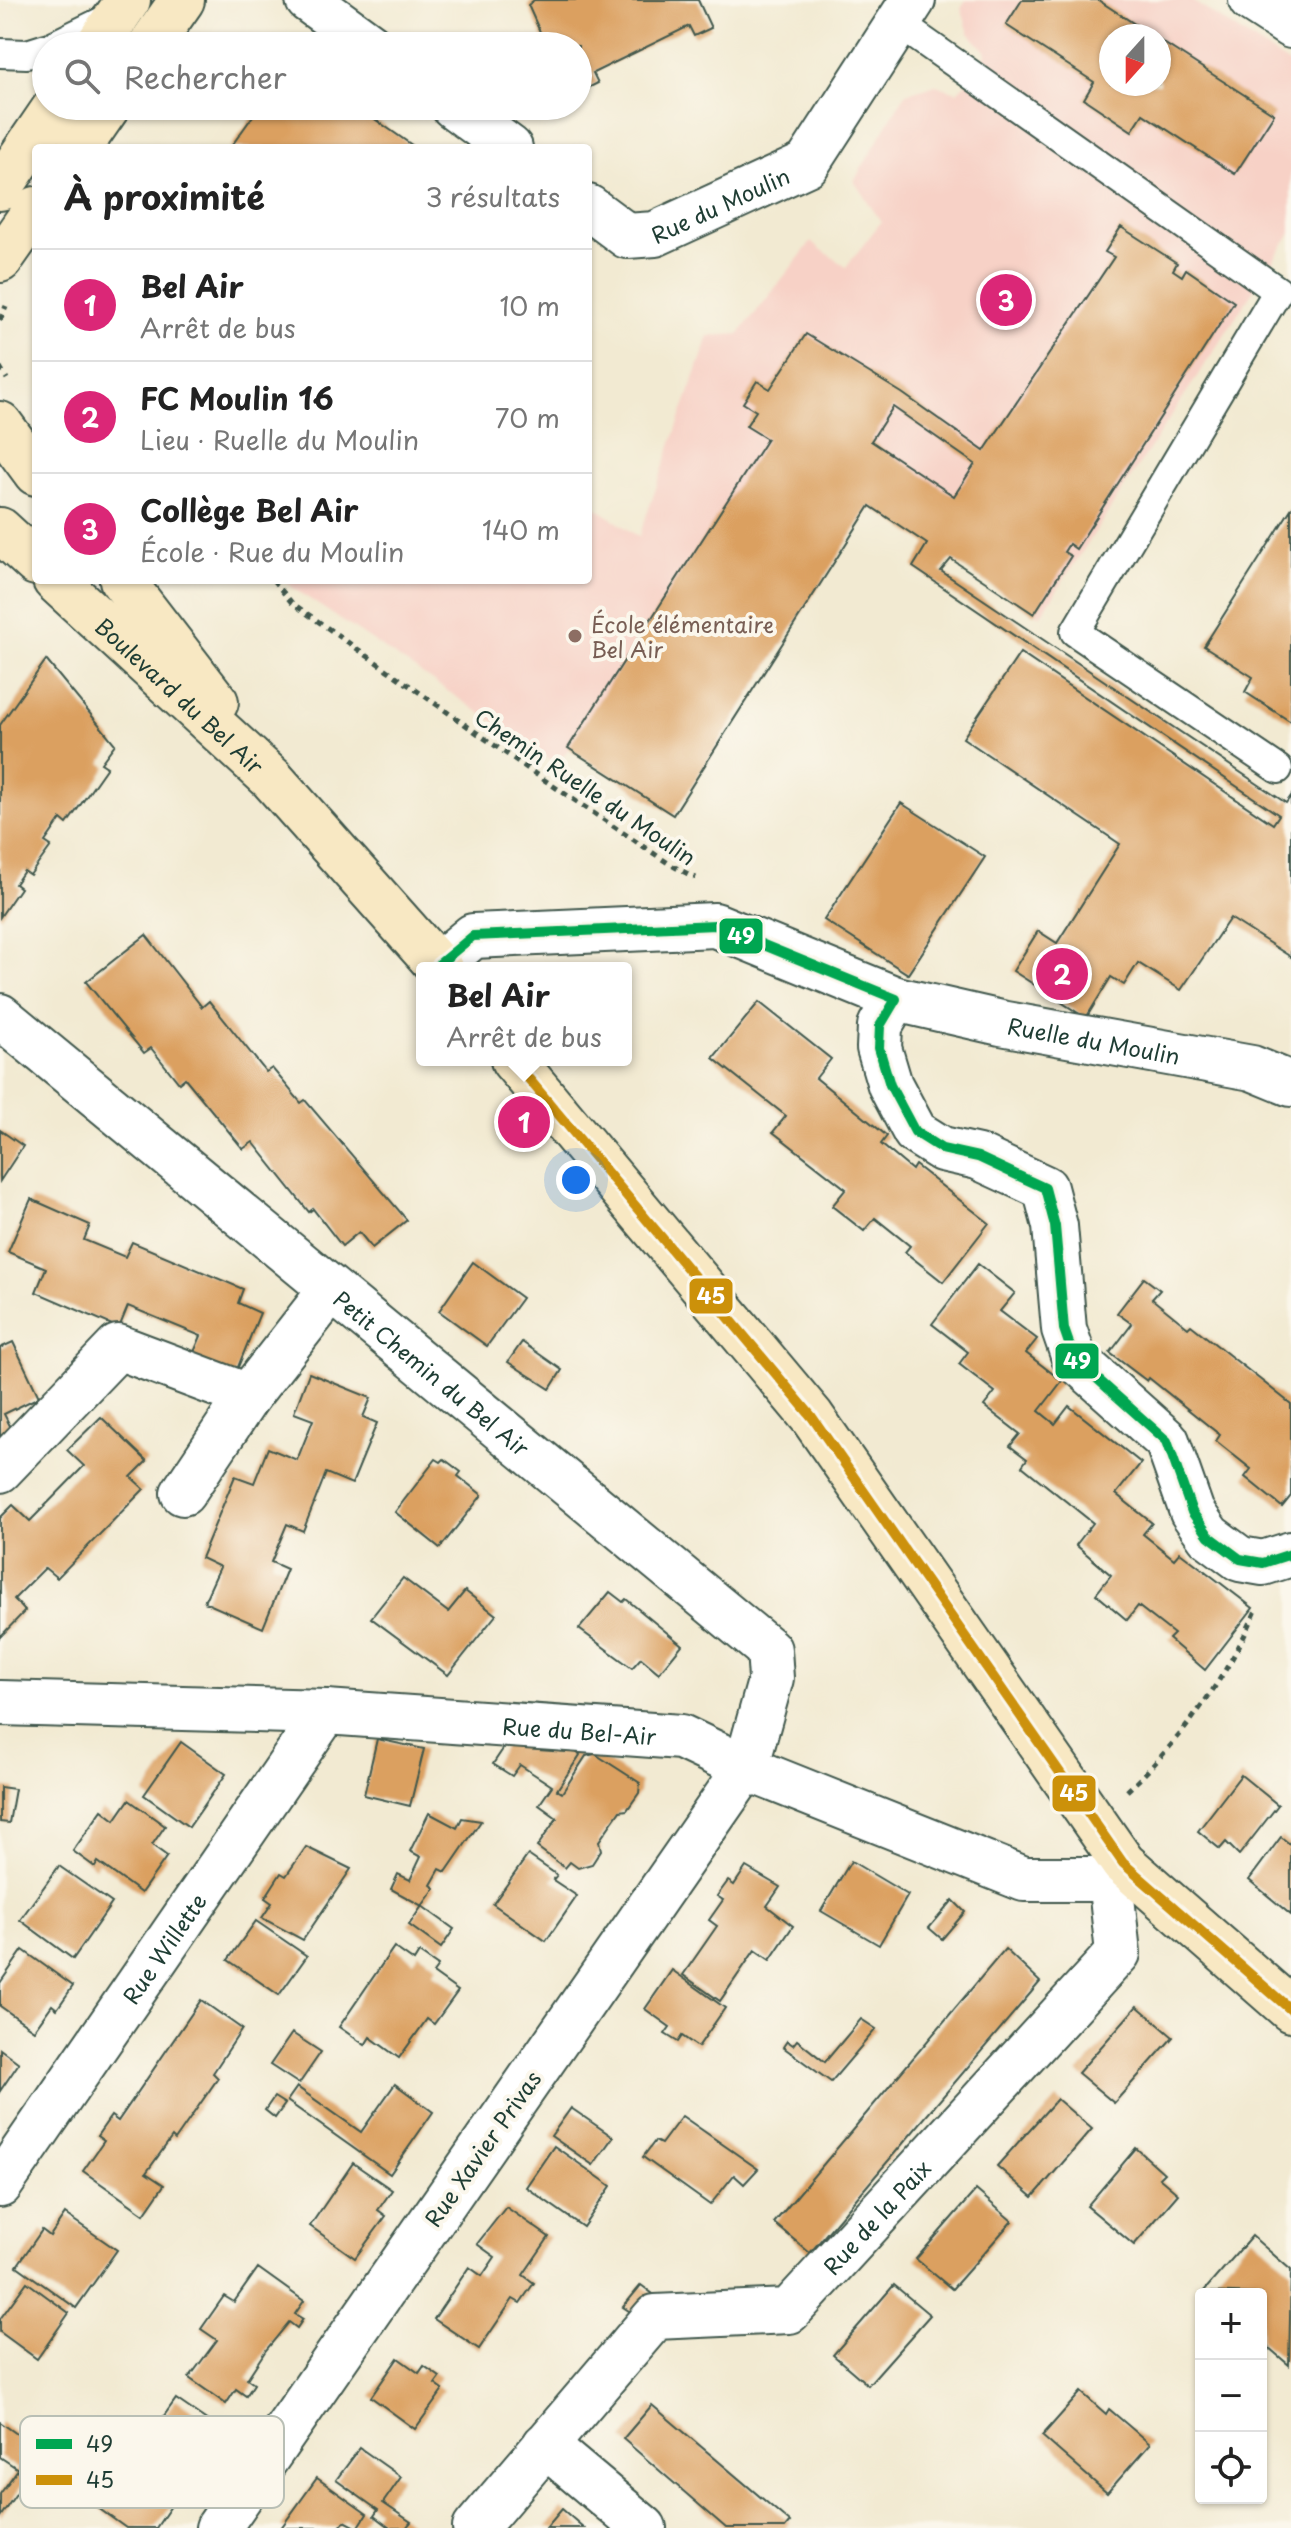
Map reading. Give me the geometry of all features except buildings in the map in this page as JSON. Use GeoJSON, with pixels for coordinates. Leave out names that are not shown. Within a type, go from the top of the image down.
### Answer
{"type":"FeatureCollection","features":[{"type":"Feature","properties":{"kind":"main road"},"geometry":{"type":"LineString","coordinates":[[160,32],[182,0]]}},
{"type":"Feature","properties":{"kind":"main road"},"geometry":{"type":"LineString","coordinates":[[0,154],[40,120]]}},
{"type":"Feature","properties":{"kind":"main road"},"geometry":{"type":"LineString","coordinates":[[0,188],[46,120]]}},
{"type":"Feature","properties":{"kind":"main road"},"geometry":{"type":"LineString","coordinates":[[82,144],[98,120]]}},
{"type":"Feature","properties":{"kind":"main road"},"geometry":{"type":"LineString","coordinates":[[0,260],[32,215]]}},
{"type":"Feature","properties":{"kind":"main road"},"geometry":{"type":"LineString","coordinates":[[0,424],[32,468]]}},
{"type":"Feature","properties":{"kind":"main road"},"geometry":{"type":"LineString","coordinates":[[0,530],[32,559]]}},
{"type":"Feature","properties":{"kind":"main road","name":"Boulevard du Bel Air"},"geometry":{"type":"LineString","coordinates":[[59,584],[271,778]]}},
{"type":"Feature","properties":{"kind":"main road","name":"Boulevard du Bel Air"},"geometry":{"type":"LineString","coordinates":[[125,584],[271,778],[435,962]]}},
{"type":"Feature","properties":{"kind":"main road"},"geometry":{"type":"LineString","coordinates":[[518,1066],[812,1417],[1116,1871],[1291,2010]]}},
{"type":"Feature","properties":{"kind":"street"},"geometry":{"type":"LineString","coordinates":[[308,0],[352,32]]}},
{"type":"Feature","properties":{"kind":"street"},"geometry":{"type":"LineString","coordinates":[[1251,0],[1291,26]]}},
{"type":"Feature","properties":{"kind":"street","name":"Rue du Moulin"},"geometry":{"type":"LineString","coordinates":[[592,210],[627,236],[655,234],[807,164],[906,12]]}},
{"type":"Feature","properties":{"kind":"street"},"geometry":{"type":"LineString","coordinates":[[472,120],[505,144]]}},
{"type":"Feature","properties":{"kind":"street","name":"Ruelle du Moulin"},"geometry":{"type":"LineString","coordinates":[[444,962],[473,936],[715,925],[896,999],[1001,1023],[1252,1068],[1291,1084]]}},
{"type":"Feature","properties":{"kind":"street"},"geometry":{"type":"LineString","coordinates":[[896,999],[880,1026],[879,1048],[890,1085],[915,1132],[942,1149],[978,1157],[1045,1188],[1055,1226],[1064,1329],[1074,1358],[1167,1441],[1192,1512],[1209,1536],[1240,1559],[1277,1558]]}},
{"type":"Feature","properties":{"kind":"street","name":"Petit Chemin du Bel Air"},"geometry":{"type":"LineString","coordinates":[[0,1016],[769,1650],[771,1678],[746,1768]]}},
{"type":"Feature","properties":{"kind":"street"},"geometry":{"type":"LineString","coordinates":[[183,1493],[248,1396],[331,1290]]}},
{"type":"Feature","properties":{"kind":"street"},"geometry":{"type":"LineString","coordinates":[[0,1470],[118,1347],[248,1396]]}},
{"type":"Feature","properties":{"kind":"street","name":"Rue du Bel-Air"},"geometry":{"type":"LineString","coordinates":[[0,1703],[326,1712],[681,1737],[746,1768],[1024,1879],[1116,1871]]}},
{"type":"Feature","properties":{"kind":"street","name":"Rue Willette"},"geometry":{"type":"LineString","coordinates":[[0,2185],[326,1712]]}},
{"type":"Feature","properties":{"kind":"street","name":"Rue Xavier Privas"},"geometry":{"type":"LineString","coordinates":[[284,2433],[746,1768]]}},
{"type":"Feature","properties":{"kind":"street","name":"Rue de la Paix"},"geometry":{"type":"LineString","coordinates":[[475,2528],[655,2317],[789,2311],[1118,1953],[1116,1871]]}},
{"type":"Feature","properties":{"kind":"street"},"geometry":{"type":"LineString","coordinates":[[545,2445],[644,2528]]}},
{"type":"Feature","properties":{"kind":"street","name":"Rue Xavier Privas"},"geometry":{"type":"LineString","coordinates":[[218,2528],[232,2508]]}},
{"type":"Feature","properties":{"kind":"lane"},"geometry":{"type":"LineString","coordinates":[[906,12],[1278,291],[1075,632],[1278,769]]}},
{"type":"Feature","properties":{"kind":"lane"},"geometry":{"type":"LineString","coordinates":[[86,32],[115,20]]}},
{"type":"Feature","properties":{"kind":"lane"},"geometry":{"type":"LineString","coordinates":[[0,53],[32,52]]}},
{"type":"Feature","properties":{"kind":"path","name":"Chemin Ruelle du Moulin"},"geometry":{"type":"LineString","coordinates":[[276,584],[292,603],[534,773],[671,865],[710,885]]}},
{"type":"Feature","properties":{"kind":"path"},"geometry":{"type":"LineString","coordinates":[[1117,1780],[1128,1791],[1193,1717],[1240,1648],[1277,1558]]}},
{"type":"Feature","properties":{"kind":"shaded area"},"geometry":{"type":"Polygon","coordinates":[[[966,0],[1191,0],[1291,65],[1291,233],[1040,616],[870,506],[673,815],[569,748],[557,764],[290,584],[592,584],[592,505],[639,537],[709,336],[739,334],[811,242],[846,267],[881,222],[854,181],[906,93],[936,85],[957,92],[974,75],[987,53],[969,33],[961,8],[966,0]]]}},
{"type":"Feature","properties":{"kind":"transit line","name":"49"},"geometry":{"type":"LineString","coordinates":[[442,962],[473,936],[715,925],[896,999],[880,1026],[879,1048],[890,1085],[915,1132],[942,1149],[978,1157],[1045,1188],[1055,1226],[1064,1329],[1074,1358],[1167,1441],[1192,1512],[1209,1536],[1240,1559],[1263,1563],[1291,1554]]}},
{"type":"Feature","properties":{"kind":"transit line","name":"45"},"geometry":{"type":"LineString","coordinates":[[518,1066],[812,1417],[1123,1863],[1291,2010]]}},
{"type":"Feature","properties":{"kind":"place","name":"Collège Bel Air"},"geometry":{"type":"Point","coordinates":[1006,300]}},
{"type":"Feature","properties":{"kind":"place","name":"École élémentaire Bel Air"},"geometry":{"type":"Point","coordinates":[575,636]}},
{"type":"Feature","properties":{"kind":"place","name":"FC Moulin 16"},"geometry":{"type":"Point","coordinates":[1062,974]}},
{"type":"Feature","properties":{"kind":"place","name":"Bel Air"},"geometry":{"type":"Point","coordinates":[524,1122]}}]}
